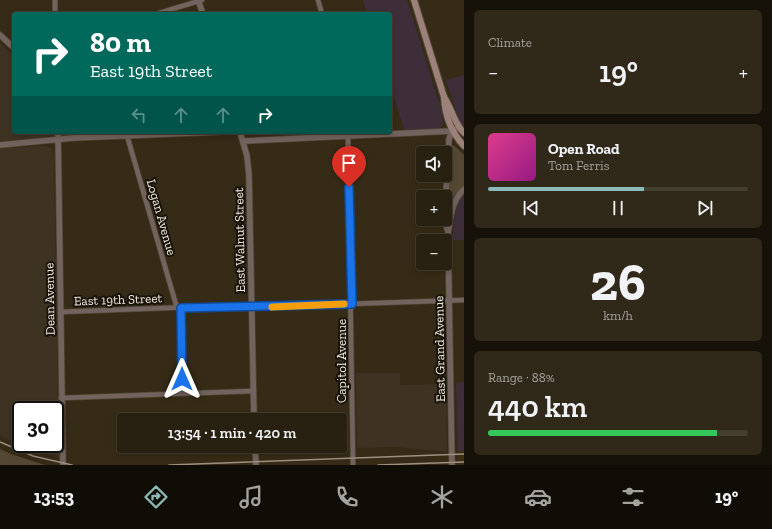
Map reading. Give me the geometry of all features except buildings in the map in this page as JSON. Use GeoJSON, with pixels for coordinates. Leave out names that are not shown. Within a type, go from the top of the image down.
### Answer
{"type":"FeatureCollection","features":[{"type":"Feature","properties":{"kind":"main road"},"geometry":{"type":"LineString","coordinates":[[414,0],[444,97],[445,110],[452,132],[464,146]]}},
{"type":"Feature","properties":{"kind":"main road"},"geometry":{"type":"LineString","coordinates":[[444,97],[451,108],[459,127],[464,133]]}},
{"type":"Feature","properties":{"kind":"street"},"geometry":{"type":"LineString","coordinates":[[55,0],[55,12]]}},
{"type":"Feature","properties":{"kind":"street"},"geometry":{"type":"LineString","coordinates":[[162,12],[200,0],[203,12]]}},
{"type":"Feature","properties":{"kind":"street"},"geometry":{"type":"LineString","coordinates":[[318,0],[321,12]]}},
{"type":"Feature","properties":{"kind":"street"},"geometry":{"type":"LineString","coordinates":[[0,35],[12,46]]}},
{"type":"Feature","properties":{"kind":"street"},"geometry":{"type":"LineString","coordinates":[[392,133],[452,132],[459,127]]}},
{"type":"Feature","properties":{"kind":"street"},"geometry":{"type":"LineString","coordinates":[[446,190],[449,143],[452,132]]}},
{"type":"Feature","properties":{"kind":"street","name":"Dean Avenue"},"geometry":{"type":"LineString","coordinates":[[58,134],[63,465]]}},
{"type":"Feature","properties":{"kind":"street"},"geometry":{"type":"LineString","coordinates":[[0,145],[127,134]]}},
{"type":"Feature","properties":{"kind":"street","name":"Logan Avenue"},"geometry":{"type":"LineString","coordinates":[[127,134],[179,308],[182,393]]}},
{"type":"Feature","properties":{"kind":"street","name":"East Walnut Street"},"geometry":{"type":"LineString","coordinates":[[241,134],[244,142],[249,175],[254,413]]}},
{"type":"Feature","properties":{"kind":"street"},"geometry":{"type":"LineString","coordinates":[[244,142],[348,138],[358,134]]}},
{"type":"Feature","properties":{"kind":"street","name":"Capitol Avenue"},"geometry":{"type":"LineString","coordinates":[[348,138],[354,465]]}},
{"type":"Feature","properties":{"kind":"street","name":"East Grand Avenue"},"geometry":{"type":"LineString","coordinates":[[452,465],[448,233],[452,206],[464,189]]}},
{"type":"Feature","properties":{"kind":"street","name":"East Grand Avenue"},"geometry":{"type":"LineString","coordinates":[[447,226],[448,233]]}},
{"type":"Feature","properties":{"kind":"street","name":"East 19th Street"},"geometry":{"type":"LineString","coordinates":[[60,312],[244,305],[352,304],[464,300]]}},
{"type":"Feature","properties":{"kind":"street"},"geometry":{"type":"LineString","coordinates":[[61,398],[253,391]]}},
{"type":"Feature","properties":{"kind":"street"},"geometry":{"type":"LineString","coordinates":[[255,453],[256,465]]}},
{"type":"Feature","properties":{"kind":"shaded area"},"geometry":{"type":"Polygon","coordinates":[[[363,0],[407,0],[442,112],[443,124],[439,128],[405,132],[392,92],[392,12],[366,12],[363,0]]]}},
{"type":"Feature","properties":{"kind":"shaded area"},"geometry":{"type":"Polygon","coordinates":[[[0,43],[12,54],[12,134],[50,134],[49,136],[33,140],[0,141],[0,43]]]}},
{"type":"Feature","properties":{"kind":"shaded area"},"geometry":{"type":"Polygon","coordinates":[[[464,75],[464,127],[459,120],[446,80],[464,75]]]}},
{"type":"Feature","properties":{"kind":"shaded area"},"geometry":{"type":"Polygon","coordinates":[[[47,146],[52,149],[54,155],[58,401],[12,401],[12,441],[0,435],[0,148],[47,146]]]}},
{"type":"Feature","properties":{"kind":"shaded area"},"geometry":{"type":"Polygon","coordinates":[[[451,146],[455,146],[464,155],[464,185],[452,199],[452,190],[449,190],[450,182],[452,182],[451,146]]]}},
{"type":"Feature","properties":{"kind":"shaded area"},"geometry":{"type":"Polygon","coordinates":[[[464,194],[464,240],[453,240],[453,217],[457,204],[464,194]]]}},
{"type":"Feature","properties":{"kind":"shaded area"},"geometry":{"type":"Polygon","coordinates":[[[356,373],[400,373],[400,385],[446,384],[447,452],[395,447],[357,448],[356,373]]]}},
{"type":"Feature","properties":{"kind":"shaded area"},"geometry":{"type":"Polygon","coordinates":[[[464,382],[464,451],[458,451],[456,383],[464,382]]]}},
{"type":"Feature","properties":{"kind":"shaded area"},"geometry":{"type":"Polygon","coordinates":[[[0,449],[11,454],[45,465],[0,465],[0,449]]]}},
{"type":"Feature","properties":{"kind":"shaded area"},"geometry":{"type":"Polygon","coordinates":[[[458,451],[464,451],[464,464],[458,464],[458,451]]]}},
{"type":"Feature","properties":{"kind":"shaded area"},"geometry":{"type":"Polygon","coordinates":[[[44,453],[59,453],[59,458],[44,453]]]}},
{"type":"Feature","properties":{"kind":"railway"},"geometry":{"type":"LineString","coordinates":[[0,442],[33,456],[72,465]]}},
{"type":"Feature","properties":{"kind":"railway"},"geometry":{"type":"LineString","coordinates":[[169,465],[464,454]]}},
{"type":"Feature","properties":{"kind":"railway"},"geometry":{"type":"LineString","coordinates":[[378,465],[464,462]]}},
{"type":"Feature","properties":{"kind":"slow traffic"},"geometry":{"type":"LineString","coordinates":[[272,307],[344,304]]}},
{"type":"Feature","properties":{"kind":"route"},"geometry":{"type":"LineString","coordinates":[[182,379],[181,308],[244,305],[261,307],[352,304],[349,187]]}}]}
